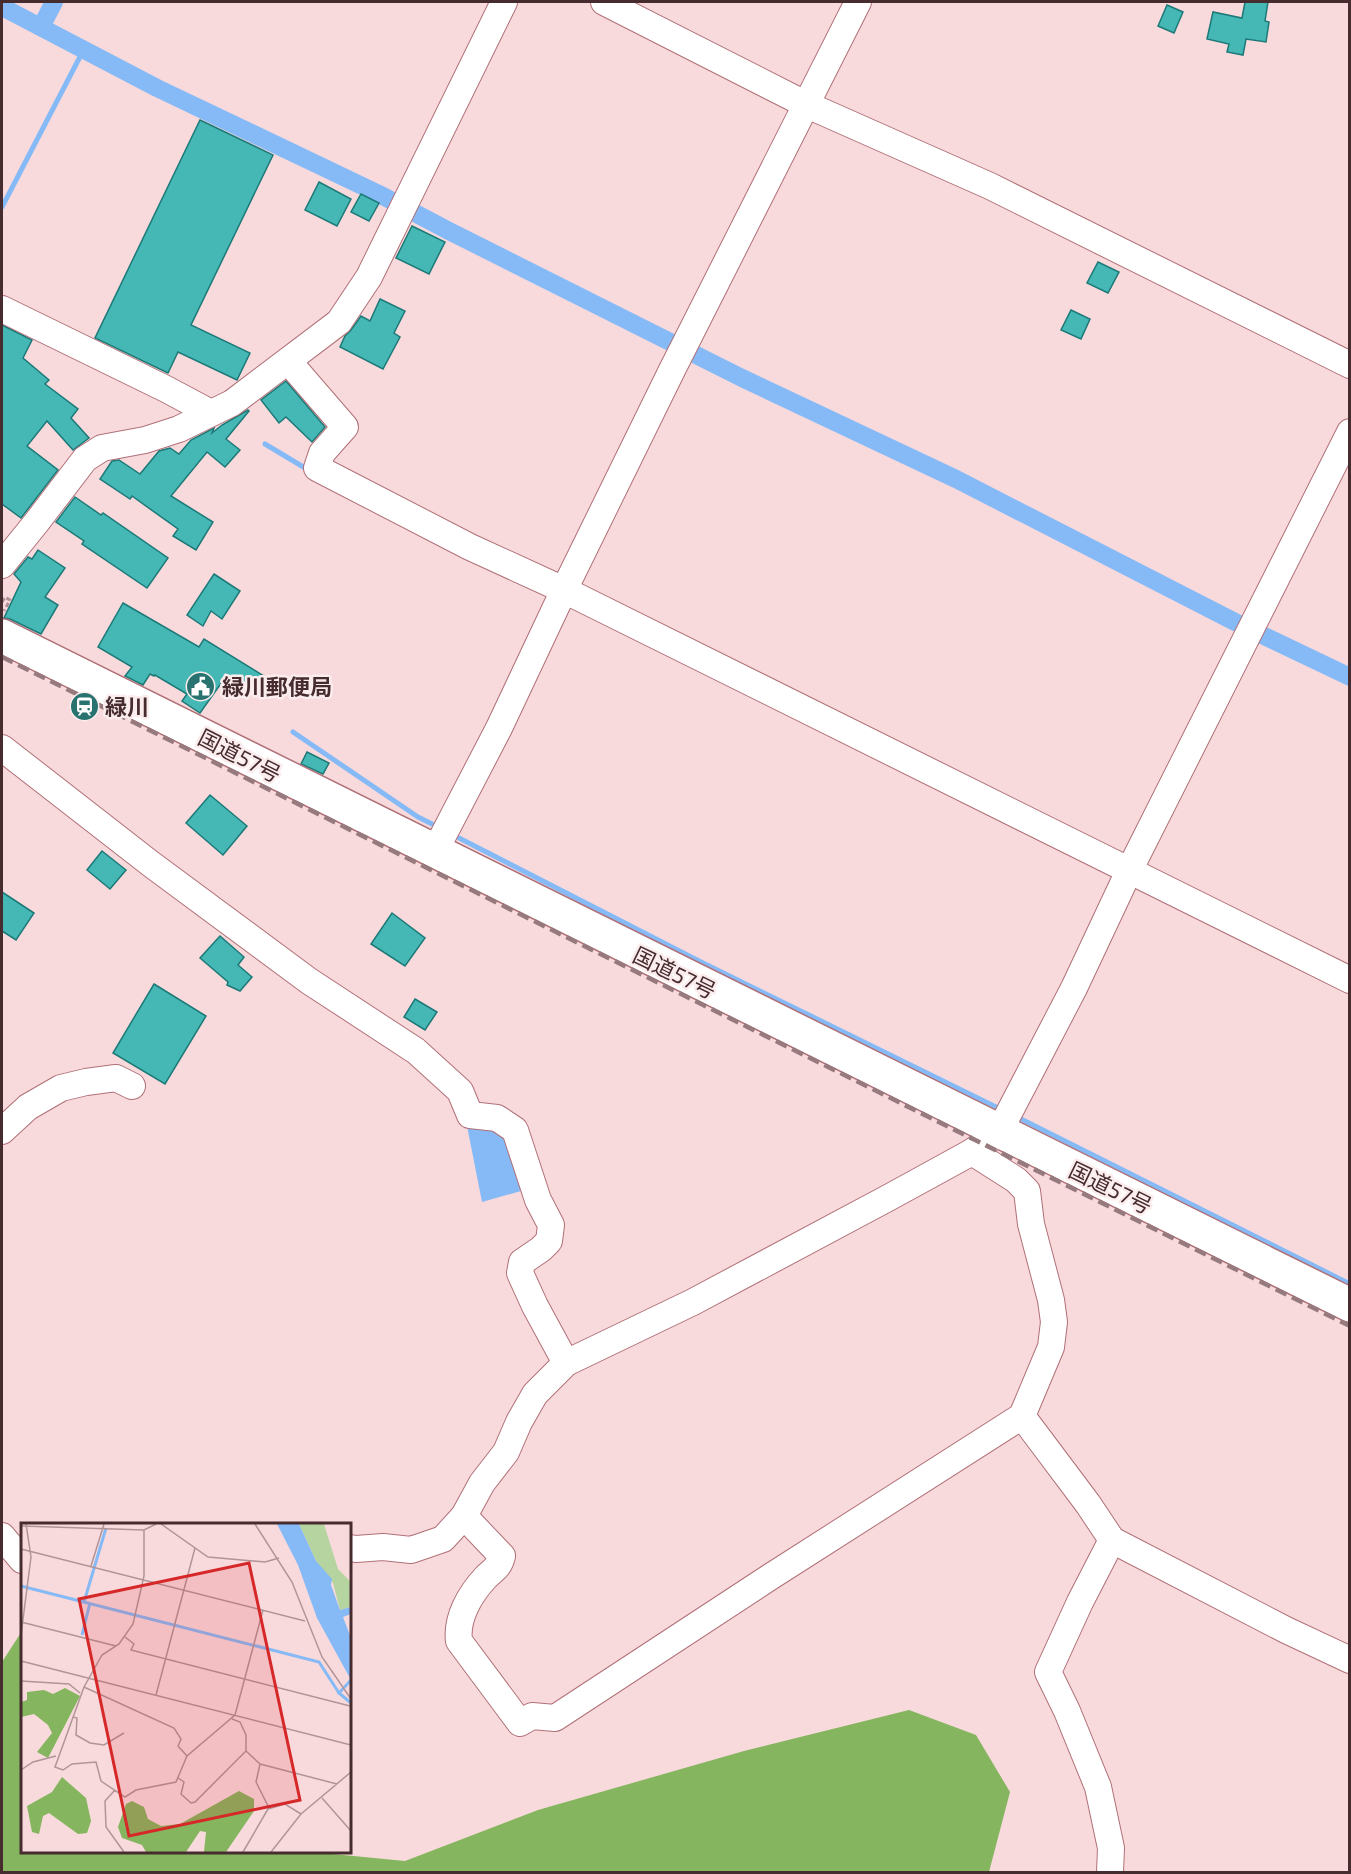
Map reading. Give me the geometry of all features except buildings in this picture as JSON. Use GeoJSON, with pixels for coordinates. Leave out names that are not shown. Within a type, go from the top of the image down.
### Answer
{"type":"FeatureCollection","features":[{"type":"Feature","properties":{"kind":"highway","name":"国道57号"},"geometry":{"type":"LineString","coordinates":[[2,636],[1350,1305]]}},
{"type":"Feature","properties":{"kind":"street"},"geometry":{"type":"LineString","coordinates":[[2,564],[85,459],[102,448],[144,440],[179,429],[232,403],[339,322],[369,278],[504,2]]}},
{"type":"Feature","properties":{"kind":"street"},"geometry":{"type":"LineString","coordinates":[[604,2],[805,104],[990,186],[1350,365]]}},
{"type":"Feature","properties":{"kind":"street"},"geometry":{"type":"LineString","coordinates":[[434,852],[499,728],[564,591],[805,104],[858,2]]}},
{"type":"Feature","properties":{"kind":"street"},"geometry":{"type":"LineString","coordinates":[[2,309],[211,413]]}},
{"type":"Feature","properties":{"kind":"street"},"geometry":{"type":"LineString","coordinates":[[288,361],[345,427],[322,453],[317,468],[470,547],[564,591],[1350,980]]}},
{"type":"Feature","properties":{"kind":"street"},"geometry":{"type":"LineString","coordinates":[[351,1548],[383,1547],[411,1550],[443,1539],[464,1516],[482,1483],[506,1452],[535,1394],[566,1363],[693,1302],[972,1152],[999,1132],[1074,988],[1129,871],[1350,432]]}},
{"type":"Feature","properties":{"kind":"street"},"geometry":{"type":"LineString","coordinates":[[2,748],[151,864],[309,981],[416,1051],[460,1090],[470,1115],[497,1118],[515,1130],[538,1200],[551,1225],[549,1241],[522,1262],[520,1273],[566,1363]]}},
{"type":"Feature","properties":{"kind":"street"},"geometry":{"type":"LineString","coordinates":[[2,1131],[28,1107],[61,1088],[116,1078],[132,1086]]}},
{"type":"Feature","properties":{"kind":"street"},"geometry":{"type":"LineString","coordinates":[[464,1516],[502,1556],[500,1565],[485,1578],[465,1608],[458,1629],[459,1641],[520,1723],[532,1716],[555,1718],[780,1570],[1022,1416],[1051,1347],[1054,1322],[1051,1300],[1031,1224],[1027,1191],[1016,1180],[972,1152]]}},
{"type":"Feature","properties":{"kind":"street"},"geometry":{"type":"LineString","coordinates":[[1022,1416],[1112,1540],[1286,1630],[1350,1660]]}},
{"type":"Feature","properties":{"kind":"street"},"geometry":{"type":"LineString","coordinates":[[2,1536],[21,1559]]}},
{"type":"Feature","properties":{"kind":"street"},"geometry":{"type":"LineString","coordinates":[[1110,1872],[1111,1848],[1098,1787],[1068,1711],[1048,1672],[1112,1540]]}},
{"type":"Feature","properties":{"kind":"path"},"geometry":{"type":"LineString","coordinates":[[2,602],[5,597],[10,600],[2,615]]}},
{"type":"Feature","properties":{"kind":"green space"},"geometry":{"type":"Polygon","coordinates":[[[21,1633],[21,1853],[322,1853],[405,1861],[538,1810],[744,1751],[909,1710],[976,1735],[1010,1792],[989,1872],[2,1872],[2,1662],[21,1633]]]}},
{"type":"Feature","properties":{"kind":"water"},"geometry":{"type":"Polygon","coordinates":[[[467,1126],[495,1127],[511,1134],[528,1189],[482,1202],[467,1126]]]}},
{"type":"Feature","properties":{"kind":"waterway"},"geometry":{"type":"LineString","coordinates":[[41,27],[54,2]]}},
{"type":"Feature","properties":{"kind":"waterway"},"geometry":{"type":"LineString","coordinates":[[2,7],[157,88],[379,194],[742,378],[956,479],[1237,623],[1350,677]]}},
{"type":"Feature","properties":{"kind":"waterway"},"geometry":{"type":"LineString","coordinates":[[2,207],[84,49]]}},
{"type":"Feature","properties":{"kind":"waterway"},"geometry":{"type":"LineString","coordinates":[[265,444],[310,471]]}},
{"type":"Feature","properties":{"kind":"waterway"},"geometry":{"type":"LineString","coordinates":[[293,732],[418,817],[432,824]]}},
{"type":"Feature","properties":{"kind":"waterway"},"geometry":{"type":"LineString","coordinates":[[459,838],[699,961],[996,1107]]}},
{"type":"Feature","properties":{"kind":"waterway"},"geometry":{"type":"LineString","coordinates":[[1021,1119],[1350,1284]]}},
{"type":"Feature","properties":{"kind":"railway"},"geometry":{"type":"LineString","coordinates":[[2,657],[1350,1326]]}},
{"type":"Feature","properties":{"kind":"place","name":"緑川郵便局"},"geometry":{"type":"Point","coordinates":[201,686]}},
{"type":"Feature","properties":{"kind":"place","name":"緑川"},"geometry":{"type":"Point","coordinates":[84,706]}}]}
